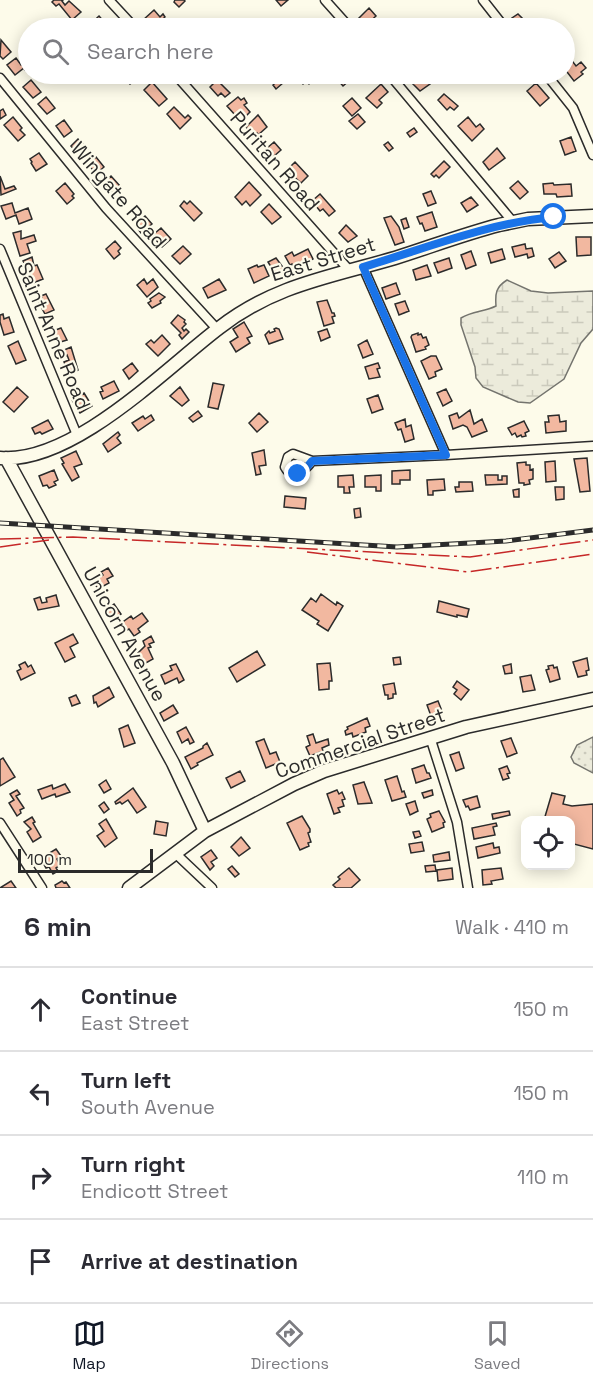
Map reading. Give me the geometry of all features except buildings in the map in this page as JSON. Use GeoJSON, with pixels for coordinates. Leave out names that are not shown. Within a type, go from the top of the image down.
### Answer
{"type":"FeatureCollection","features":[{"type":"Feature","properties":{"kind":"street"},"geometry":{"type":"LineString","coordinates":[[109,0],[126,18]]}},
{"type":"Feature","properties":{"kind":"street"},"geometry":{"type":"LineString","coordinates":[[325,0],[341,18]]}},
{"type":"Feature","properties":{"kind":"street"},"geometry":{"type":"LineString","coordinates":[[483,0],[497,18]]}},
{"type":"Feature","properties":{"kind":"street","name":"Wingate Road"},"geometry":{"type":"LineString","coordinates":[[0,78],[106,208],[217,329]]}},
{"type":"Feature","properties":{"kind":"street","name":"Puritan Road"},"geometry":{"type":"LineString","coordinates":[[184,84],[349,270]]}},
{"type":"Feature","properties":{"kind":"street"},"geometry":{"type":"LineString","coordinates":[[397,84],[513,222]]}},
{"type":"Feature","properties":{"kind":"street"},"geometry":{"type":"LineString","coordinates":[[554,84],[573,108],[593,155]]}},
{"type":"Feature","properties":{"kind":"street","name":"East Street"},"geometry":{"type":"LineString","coordinates":[[3,458],[37,453],[60,444],[107,417],[158,380],[242,310],[265,298],[312,280],[363,267],[478,230],[513,222],[560,216],[593,216]]}},
{"type":"Feature","properties":{"kind":"street","name":"Saint Anne Road"},"geometry":{"type":"LineString","coordinates":[[0,249],[77,435]]}},
{"type":"Feature","properties":{"kind":"street"},"geometry":{"type":"LineString","coordinates":[[363,267],[446,455]]}},
{"type":"Feature","properties":{"kind":"street"},"geometry":{"type":"LineString","coordinates":[[312,461],[593,446]]}},
{"type":"Feature","properties":{"kind":"street","name":"Unicorn Avenue"},"geometry":{"type":"LineString","coordinates":[[3,458],[169,757],[205,831]]}},
{"type":"Feature","properties":{"kind":"street","name":"Commercial Street"},"geometry":{"type":"LineString","coordinates":[[129,888],[205,831],[294,783],[430,737],[511,716],[593,699]]}},
{"type":"Feature","properties":{"kind":"street"},"geometry":{"type":"LineString","coordinates":[[430,737],[457,822],[468,888]]}},
{"type":"Feature","properties":{"kind":"street"},"geometry":{"type":"LineString","coordinates":[[0,823],[42,888]]}},
{"type":"Feature","properties":{"kind":"street"},"geometry":{"type":"LineString","coordinates":[[175,853],[212,888]]}},
{"type":"Feature","properties":{"kind":"green space"},"geometry":{"type":"Polygon","coordinates":[[[507,280],[531,291],[548,293],[593,291],[593,329],[581,343],[564,379],[530,403],[518,402],[483,387],[476,378],[475,367],[461,325],[461,318],[496,306],[497,291],[500,285],[507,280]]]}},
{"type":"Feature","properties":{"kind":"green space"},"geometry":{"type":"Polygon","coordinates":[[[593,737],[593,773],[574,763],[571,757],[577,745],[593,737]]]}},
{"type":"Feature","properties":{"kind":"railway"},"geometry":{"type":"LineString","coordinates":[[0,523],[397,547],[506,541],[593,530]]}},
{"type":"Feature","properties":{"kind":"power"},"geometry":{"type":"LineString","coordinates":[[0,539],[73,537],[470,557],[593,540]]}},
{"type":"Feature","properties":{"kind":"power"},"geometry":{"type":"LineString","coordinates":[[0,547],[49,540]]}},
{"type":"Feature","properties":{"kind":"power"},"geometry":{"type":"LineString","coordinates":[[307,552],[468,572],[593,554]]}},
{"type":"Feature","properties":{"kind":"route"},"geometry":{"type":"LineString","coordinates":[[298,474],[303,472],[312,461],[446,455],[363,267],[478,230],[528,219],[554,217]]}}]}
